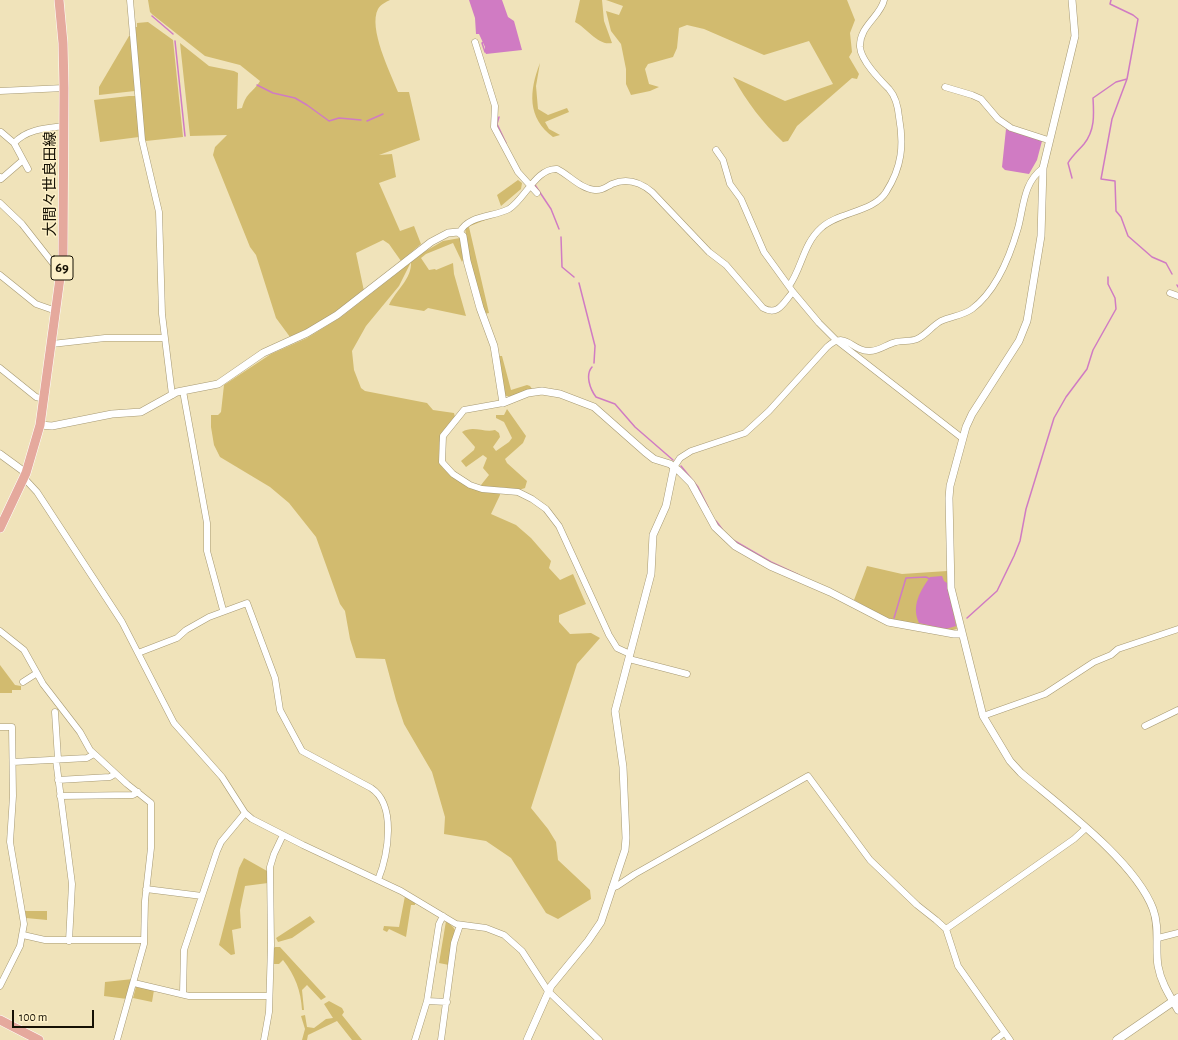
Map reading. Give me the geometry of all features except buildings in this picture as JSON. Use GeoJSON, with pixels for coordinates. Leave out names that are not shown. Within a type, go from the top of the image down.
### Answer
{"type":"FeatureCollection","features":[{"type":"Feature","properties":{"kind":"main road","name":"大間々世良田線"},"geometry":{"type":"LineString","coordinates":[[0,528],[25,476],[40,425],[62,269],[64,247],[64,43],[59,0]]}},
{"type":"Feature","properties":{"kind":"main road"},"geometry":{"type":"LineString","coordinates":[[1117,1040],[1176,1000]]}},
{"type":"Feature","properties":{"kind":"main road"},"geometry":{"type":"LineString","coordinates":[[0,1020],[39,1040]]}},
{"type":"Feature","properties":{"kind":"street"},"geometry":{"type":"LineString","coordinates":[[130,0],[142,140],[159,212],[164,338],[172,395]]}},
{"type":"Feature","properties":{"kind":"street"},"geometry":{"type":"LineString","coordinates":[[789,286],[804,252],[820,229],[830,222],[880,200],[886,192],[900,161],[903,139],[896,99],[874,72],[860,50],[861,40],[865,30],[870,20],[882,8],[884,0]]}},
{"type":"Feature","properties":{"kind":"street"},"geometry":{"type":"LineString","coordinates":[[1072,0],[1075,36],[1048,140],[1043,168],[1041,236],[1026,321],[1019,341],[972,414],[962,438],[950,486],[949,498],[951,580],[962,634],[983,716],[1010,761],[1113,852],[1138,883],[1153,910],[1157,922],[1159,972],[1163,984],[1176,1000],[1178,1010]]}},
{"type":"Feature","properties":{"kind":"street"},"geometry":{"type":"LineString","coordinates":[[475,42],[495,106],[494,127],[518,172],[537,194]]}},
{"type":"Feature","properties":{"kind":"street"},"geometry":{"type":"LineString","coordinates":[[945,87],[972,94],[981,100],[998,119],[1011,128],[1048,140]]}},
{"type":"Feature","properties":{"kind":"street"},"geometry":{"type":"LineString","coordinates":[[0,91],[64,88]]}},
{"type":"Feature","properties":{"kind":"street"},"geometry":{"type":"LineString","coordinates":[[14,144],[22,136],[31,132],[64,126]]}},
{"type":"Feature","properties":{"kind":"street"},"geometry":{"type":"LineString","coordinates":[[0,142],[3,134],[14,144],[28,169]]}},
{"type":"Feature","properties":{"kind":"street"},"geometry":{"type":"LineString","coordinates":[[716,150],[725,165],[731,187],[747,211],[764,252],[793,292],[836,340],[962,438]]}},
{"type":"Feature","properties":{"kind":"street"},"geometry":{"type":"LineString","coordinates":[[0,177],[2,179],[23,160]]}},
{"type":"Feature","properties":{"kind":"street"},"geometry":{"type":"LineString","coordinates":[[527,1040],[548,991],[584,947],[601,922],[625,850],[626,838],[623,767],[615,711],[651,574],[653,535],[666,506],[674,467],[680,458],[691,451],[746,433],[769,411],[827,347],[836,340],[847,341],[862,350],[874,351],[897,342],[917,339],[938,323],[955,318],[973,308],[991,289],[1004,267],[1018,228],[1024,198],[1029,185],[1033,177],[1043,168]]}},
{"type":"Feature","properties":{"kind":"street"},"geometry":{"type":"LineString","coordinates":[[460,232],[465,224],[509,208],[542,174],[553,169],[557,169],[593,190],[601,190],[623,181],[637,183],[652,192],[709,252],[726,265],[763,308],[771,311],[777,310],[793,292]]}},
{"type":"Feature","properties":{"kind":"street"},"geometry":{"type":"LineString","coordinates":[[0,203],[22,224],[55,266],[62,269]]}},
{"type":"Feature","properties":{"kind":"street"},"geometry":{"type":"LineString","coordinates":[[40,425],[52,426],[112,414],[141,412],[152,408],[172,395],[183,391],[218,384],[263,353],[313,330],[348,307],[432,242],[448,233],[460,232]]}},
{"type":"Feature","properties":{"kind":"street"},"geometry":{"type":"LineString","coordinates":[[460,232],[463,236],[467,261],[481,312],[494,346],[503,403]]}},
{"type":"Feature","properties":{"kind":"street"},"geometry":{"type":"LineString","coordinates":[[0,275],[36,304],[56,311]]}},
{"type":"Feature","properties":{"kind":"street"},"geometry":{"type":"LineString","coordinates":[[1170,294],[1178,296]]}},
{"type":"Feature","properties":{"kind":"street"},"geometry":{"type":"LineString","coordinates":[[52,344],[105,338],[164,338]]}},
{"type":"Feature","properties":{"kind":"street"},"geometry":{"type":"LineString","coordinates":[[0,368],[36,397],[44,399]]}},
{"type":"Feature","properties":{"kind":"street"},"geometry":{"type":"LineString","coordinates":[[183,391],[207,523],[207,551],[223,610]]}},
{"type":"Feature","properties":{"kind":"street"},"geometry":{"type":"LineString","coordinates":[[687,674],[629,657],[617,648],[609,635],[559,526],[546,509],[532,499],[518,492],[482,489],[470,485],[453,474],[442,462],[443,436],[460,413],[464,410],[503,403],[528,393],[542,391],[560,394],[588,404],[605,415],[650,456],[674,467],[691,483],[715,527],[735,546],[770,566],[830,592],[888,622],[954,634],[962,634]]}},
{"type":"Feature","properties":{"kind":"street"},"geometry":{"type":"LineString","coordinates":[[0,454],[25,476],[37,492],[114,610],[174,723],[222,777],[244,812],[283,835],[410,895],[460,925],[493,930],[510,940],[522,951],[548,991],[598,1040]]}},
{"type":"Feature","properties":{"kind":"street"},"geometry":{"type":"LineString","coordinates":[[138,653],[177,638],[186,630],[223,610],[246,603],[275,678],[280,710],[302,752],[379,794],[386,813],[388,827],[378,880]]}},
{"type":"Feature","properties":{"kind":"street"},"geometry":{"type":"LineString","coordinates":[[983,716],[1045,694],[1094,662],[1111,655],[1118,649],[1178,629]]}},
{"type":"Feature","properties":{"kind":"street"},"geometry":{"type":"LineString","coordinates":[[0,631],[24,650],[37,673],[94,754],[115,774],[148,799],[151,805],[151,848],[146,889],[144,940],[134,983],[117,1040]]}},
{"type":"Feature","properties":{"kind":"street"},"geometry":{"type":"LineString","coordinates":[[23,682],[37,673]]}},
{"type":"Feature","properties":{"kind":"street"},"geometry":{"type":"LineString","coordinates":[[1145,726],[1178,710]]}},
{"type":"Feature","properties":{"kind":"street"},"geometry":{"type":"LineString","coordinates":[[56,712],[58,780],[72,884],[69,941]]}},
{"type":"Feature","properties":{"kind":"street"},"geometry":{"type":"LineString","coordinates":[[0,727],[12,727],[13,762],[10,842],[24,919],[23,935],[18,951],[0,986]]}},
{"type":"Feature","properties":{"kind":"street"},"geometry":{"type":"LineString","coordinates":[[13,762],[91,757],[94,754]]}},
{"type":"Feature","properties":{"kind":"street"},"geometry":{"type":"LineString","coordinates":[[58,780],[110,777],[115,774]]}},
{"type":"Feature","properties":{"kind":"street"},"geometry":{"type":"LineString","coordinates":[[612,888],[634,874],[808,776],[870,860],[917,906],[946,929],[958,966],[1004,1034],[1010,1040]]}},
{"type":"Feature","properties":{"kind":"street"},"geometry":{"type":"LineString","coordinates":[[60,796],[133,795],[138,792]]}},
{"type":"Feature","properties":{"kind":"street"},"geometry":{"type":"LineString","coordinates":[[183,993],[185,988],[184,950],[218,846],[244,812]]}},
{"type":"Feature","properties":{"kind":"street"},"geometry":{"type":"LineString","coordinates":[[946,929],[1074,839],[1086,828]]}},
{"type":"Feature","properties":{"kind":"street"},"geometry":{"type":"LineString","coordinates":[[264,1040],[269,1012],[270,867],[283,835]]}},
{"type":"Feature","properties":{"kind":"street"},"geometry":{"type":"LineString","coordinates":[[146,889],[202,896]]}},
{"type":"Feature","properties":{"kind":"street"},"geometry":{"type":"LineString","coordinates":[[415,1040],[427,1001],[439,924],[443,916]]}},
{"type":"Feature","properties":{"kind":"street"},"geometry":{"type":"LineString","coordinates":[[441,1040],[454,943],[460,925]]}},
{"type":"Feature","properties":{"kind":"street"},"geometry":{"type":"LineString","coordinates":[[1158,938],[1178,933]]}},
{"type":"Feature","properties":{"kind":"street"},"geometry":{"type":"LineString","coordinates":[[23,935],[42,940],[144,940]]}},
{"type":"Feature","properties":{"kind":"street"},"geometry":{"type":"LineString","coordinates":[[134,983],[183,993],[189,996],[269,996]]}},
{"type":"Feature","properties":{"kind":"street"},"geometry":{"type":"LineString","coordinates":[[427,1001],[447,1002]]}},
{"type":"Feature","properties":{"kind":"street"},"geometry":{"type":"LineString","coordinates":[[995,1040],[1004,1034]]}},
{"type":"Feature","properties":{"kind":"shaded area"},"geometry":{"type":"Polygon","coordinates":[[[148,0],[390,0],[382,4],[378,9],[376,27],[378,38],[381,50],[398,92],[409,92],[420,140],[379,155],[392,154],[396,177],[379,183],[400,231],[414,226],[421,244],[401,261],[389,244],[383,240],[356,253],[364,291],[321,322],[290,337],[276,318],[256,255],[250,247],[213,155],[215,147],[227,135],[190,136],[180,43],[209,66],[238,73],[237,109],[242,108],[248,95],[260,81],[240,65],[205,56],[153,15],[150,12],[148,0]]]}},
{"type":"Feature","properties":{"kind":"shaded area"},"geometry":{"type":"Polygon","coordinates":[[[469,0],[502,0],[508,17],[514,21],[522,50],[486,54],[485,47],[479,34],[476,34],[475,18],[469,0]]]}},
{"type":"Feature","properties":{"kind":"shaded area"},"geometry":{"type":"Polygon","coordinates":[[[580,0],[602,0],[604,21],[612,43],[602,42],[575,22],[580,0]]]}},
{"type":"Feature","properties":{"kind":"shaded area"},"geometry":{"type":"Polygon","coordinates":[[[606,0],[847,0],[855,20],[850,33],[852,52],[849,57],[859,74],[857,79],[852,78],[797,126],[788,141],[783,142],[755,111],[733,77],[785,101],[833,84],[809,41],[764,55],[704,29],[687,25],[679,28],[677,48],[673,57],[648,64],[645,69],[649,84],[659,87],[650,91],[631,95],[626,84],[626,69],[621,44],[611,31],[606,11],[619,15],[623,6],[606,0]]]}},
{"type":"Feature","properties":{"kind":"shaded area"},"geometry":{"type":"Polygon","coordinates":[[[148,22],[173,40],[183,137],[146,141],[144,139],[134,27],[137,27],[137,23],[148,22]]]}},
{"type":"Feature","properties":{"kind":"shaded area"},"geometry":{"type":"Polygon","coordinates":[[[129,36],[132,36],[135,91],[99,95],[99,87],[129,36]]]}},
{"type":"Feature","properties":{"kind":"shaded area"},"geometry":{"type":"Polygon","coordinates":[[[540,63],[536,86],[538,109],[548,115],[567,108],[569,112],[545,122],[549,129],[560,135],[553,137],[538,121],[533,103],[532,94],[536,73],[540,63]]]}},
{"type":"Feature","properties":{"kind":"shaded area"},"geometry":{"type":"Polygon","coordinates":[[[136,96],[139,137],[100,142],[94,100],[136,96]]]}},
{"type":"Feature","properties":{"kind":"shaded area"},"geometry":{"type":"Polygon","coordinates":[[[1006,129],[1042,141],[1037,160],[1029,174],[1005,170],[1002,167],[1006,129]]]}},
{"type":"Feature","properties":{"kind":"shaded area"},"geometry":{"type":"Polygon","coordinates":[[[518,180],[522,183],[521,189],[501,206],[497,195],[518,180]]]}},
{"type":"Feature","properties":{"kind":"shaded area"},"geometry":{"type":"Polygon","coordinates":[[[503,213],[469,227],[489,313],[484,314],[470,261],[465,228],[467,225],[503,213]]]}},
{"type":"Feature","properties":{"kind":"shaded area"},"geometry":{"type":"Polygon","coordinates":[[[460,238],[462,262],[453,243],[426,254],[421,258],[429,270],[436,270],[453,263],[454,274],[466,316],[428,308],[424,311],[389,305],[409,274],[411,262],[424,252],[443,241],[460,238]]]}},
{"type":"Feature","properties":{"kind":"shaded area"},"geometry":{"type":"Polygon","coordinates":[[[411,262],[399,286],[366,326],[352,351],[354,370],[361,388],[365,391],[427,403],[433,410],[454,413],[455,417],[441,437],[439,462],[447,472],[457,480],[480,491],[481,485],[489,475],[483,468],[487,458],[483,455],[466,467],[461,461],[474,450],[475,447],[462,432],[470,429],[487,431],[495,430],[499,433],[500,437],[493,447],[496,451],[509,442],[512,438],[504,422],[496,418],[496,415],[504,415],[507,409],[526,436],[523,443],[505,459],[507,463],[527,481],[525,488],[519,490],[501,487],[500,495],[491,514],[516,525],[531,538],[551,561],[549,568],[560,580],[573,574],[586,604],[559,615],[559,622],[570,634],[591,633],[600,638],[577,664],[531,808],[548,829],[556,842],[558,860],[590,890],[591,899],[558,919],[546,913],[511,858],[486,841],[444,834],[445,817],[432,772],[404,724],[385,659],[356,658],[350,639],[345,611],[340,604],[316,537],[289,503],[270,487],[220,457],[214,445],[211,415],[218,415],[221,412],[224,385],[271,354],[307,338],[341,317],[411,262]]]}},
{"type":"Feature","properties":{"kind":"shaded area"},"geometry":{"type":"Polygon","coordinates":[[[498,356],[502,356],[511,390],[527,385],[532,389],[511,396],[505,396],[498,356]]]}},
{"type":"Feature","properties":{"kind":"shaded area"},"geometry":{"type":"Polygon","coordinates":[[[867,566],[902,574],[947,571],[947,580],[957,629],[948,631],[888,619],[854,600],[867,566]]]}},
{"type":"Feature","properties":{"kind":"shaded area"},"geometry":{"type":"Polygon","coordinates":[[[942,576],[944,581],[947,583],[956,626],[946,629],[919,623],[916,611],[916,605],[920,593],[930,577],[942,576]]]}},
{"type":"Feature","properties":{"kind":"shaded area"},"geometry":{"type":"Polygon","coordinates":[[[0,665],[15,685],[21,686],[21,690],[12,690],[12,693],[0,693],[0,665]]]}},
{"type":"Feature","properties":{"kind":"shaded area"},"geometry":{"type":"Polygon","coordinates":[[[244,858],[267,871],[268,883],[245,886],[240,910],[241,928],[232,930],[235,954],[231,955],[219,945],[239,868],[244,858]]]}},
{"type":"Feature","properties":{"kind":"shaded area"},"geometry":{"type":"Polygon","coordinates":[[[405,896],[415,901],[415,905],[411,905],[406,937],[389,929],[387,932],[383,930],[384,926],[399,927],[405,896]]]}},
{"type":"Feature","properties":{"kind":"shaded area"},"geometry":{"type":"Polygon","coordinates":[[[25,911],[47,911],[47,920],[26,918],[25,911]]]}},
{"type":"Feature","properties":{"kind":"shaded area"},"geometry":{"type":"Polygon","coordinates":[[[310,916],[315,922],[292,938],[278,942],[276,938],[310,916]]]}},
{"type":"Feature","properties":{"kind":"shaded area"},"geometry":{"type":"Polygon","coordinates":[[[446,921],[455,930],[449,965],[439,963],[446,921]]]}},
{"type":"Feature","properties":{"kind":"shaded area"},"geometry":{"type":"Polygon","coordinates":[[[275,947],[280,947],[326,997],[321,1000],[307,985],[302,990],[304,1010],[302,1010],[299,990],[291,971],[283,960],[279,964],[273,964],[273,949],[275,947]]]}},
{"type":"Feature","properties":{"kind":"shaded area"},"geometry":{"type":"Polygon","coordinates":[[[133,979],[127,999],[104,996],[105,982],[133,979]]]}},
{"type":"Feature","properties":{"kind":"shaded area"},"geometry":{"type":"Polygon","coordinates":[[[136,987],[154,990],[152,1002],[133,998],[136,987]]]}},
{"type":"Feature","properties":{"kind":"shaded area"},"geometry":{"type":"Polygon","coordinates":[[[329,1001],[342,1008],[344,1012],[342,1015],[362,1040],[352,1040],[337,1021],[308,1035],[307,1040],[302,1040],[305,1029],[301,1016],[305,1015],[307,1027],[314,1028],[326,1019],[333,1018],[324,1004],[329,1001]]]}},
{"type":"Feature","properties":{"kind":"waterway"},"geometry":{"type":"LineString","coordinates":[[1111,0],[1110,4],[1138,19],[1127,79],[1112,119],[1101,179],[1115,181],[1116,211],[1121,217],[1128,236],[1152,257],[1166,263],[1172,274]]}},
{"type":"Feature","properties":{"kind":"waterway"},"geometry":{"type":"LineString","coordinates":[[152,16],[173,34]]}},
{"type":"Feature","properties":{"kind":"waterway"},"geometry":{"type":"LineString","coordinates":[[175,41],[185,136]]}},
{"type":"Feature","properties":{"kind":"waterway"},"geometry":{"type":"LineString","coordinates":[[484,42],[482,43],[485,52]]}},
{"type":"Feature","properties":{"kind":"waterway"},"geometry":{"type":"LineString","coordinates":[[1072,178],[1068,163],[1088,139],[1092,128],[1093,98],[1116,82],[1127,79]]}},
{"type":"Feature","properties":{"kind":"waterway"},"geometry":{"type":"LineString","coordinates":[[257,85],[273,93],[295,98],[329,121],[339,118],[361,120]]}},
{"type":"Feature","properties":{"kind":"waterway"},"geometry":{"type":"LineString","coordinates":[[367,121],[383,114]]}},
{"type":"Feature","properties":{"kind":"waterway"},"geometry":{"type":"LineString","coordinates":[[499,117],[497,124],[506,143]]}},
{"type":"Feature","properties":{"kind":"waterway"},"geometry":{"type":"LineString","coordinates":[[535,185],[551,209],[559,229]]}},
{"type":"Feature","properties":{"kind":"waterway"},"geometry":{"type":"LineString","coordinates":[[561,237],[562,267],[574,277]]}},
{"type":"Feature","properties":{"kind":"waterway"},"geometry":{"type":"LineString","coordinates":[[967,618],[997,591],[1014,556],[1020,541],[1026,509],[1054,418],[1066,397],[1087,369],[1093,350],[1116,309],[1115,298],[1108,284],[1108,277]]}},
{"type":"Feature","properties":{"kind":"waterway"},"geometry":{"type":"LineString","coordinates":[[579,283],[595,346],[594,363]]}},
{"type":"Feature","properties":{"kind":"waterway"},"geometry":{"type":"LineString","coordinates":[[592,367],[589,374],[589,382],[596,397],[615,404],[635,427],[673,460]]}},
{"type":"Feature","properties":{"kind":"waterway"},"geometry":{"type":"LineString","coordinates":[[681,466],[698,487],[708,507]]}},
{"type":"Feature","properties":{"kind":"waterway"},"geometry":{"type":"LineString","coordinates":[[716,521],[722,529]]}},
{"type":"Feature","properties":{"kind":"waterway"},"geometry":{"type":"LineString","coordinates":[[733,540],[771,562],[799,575]]}},
{"type":"Feature","properties":{"kind":"waterway"},"geometry":{"type":"LineString","coordinates":[[894,618],[906,578],[926,577],[930,579]]}}]}
